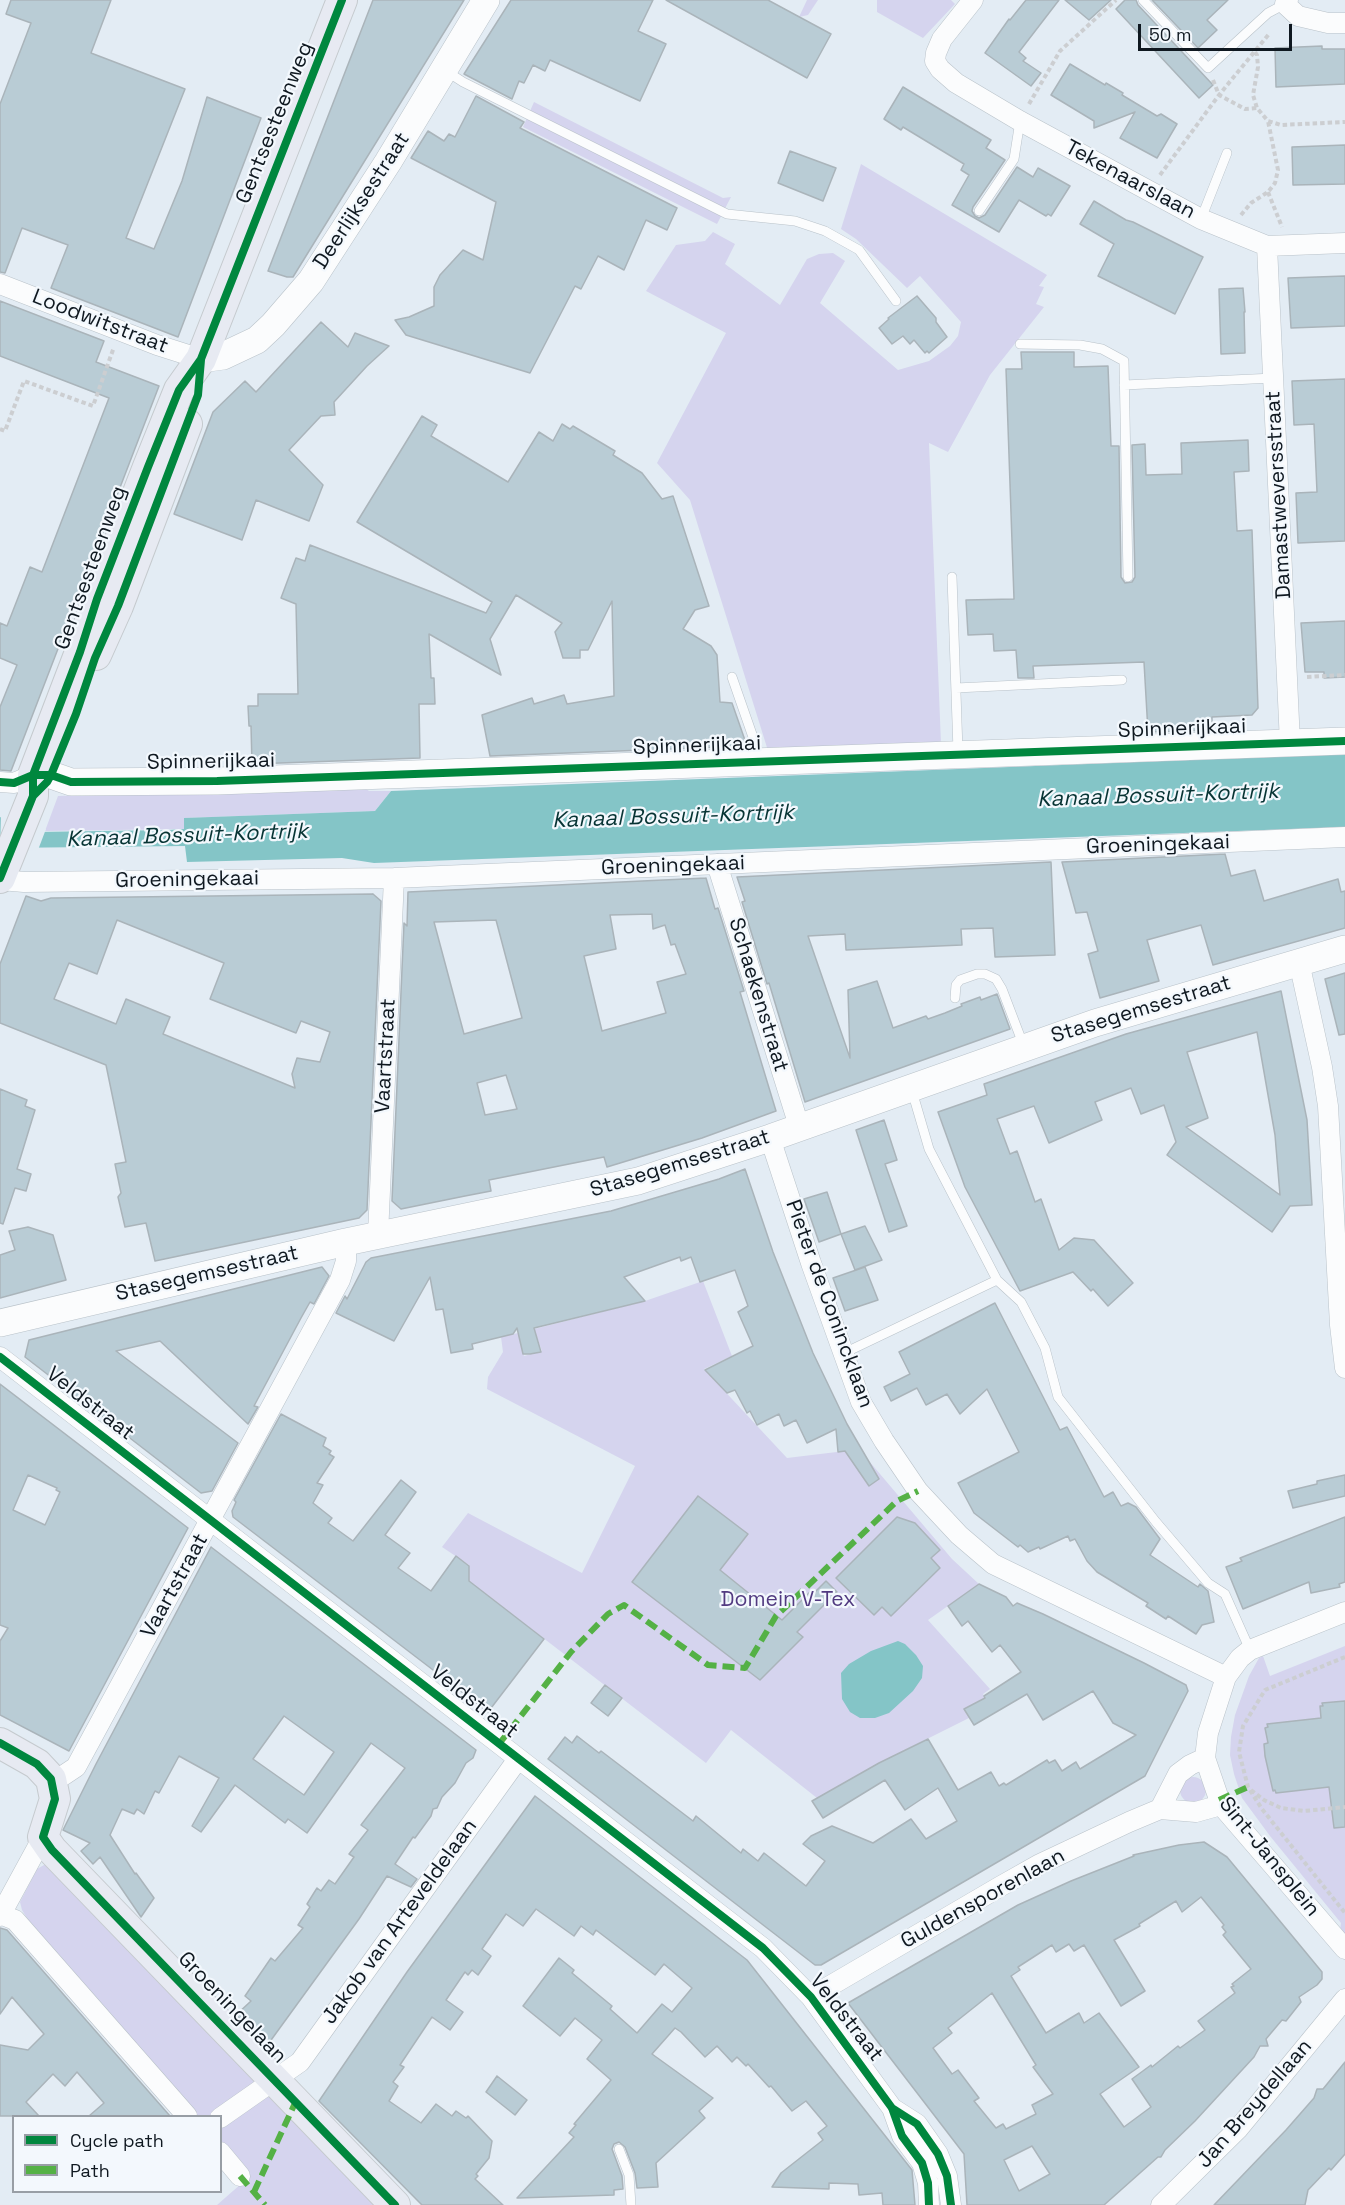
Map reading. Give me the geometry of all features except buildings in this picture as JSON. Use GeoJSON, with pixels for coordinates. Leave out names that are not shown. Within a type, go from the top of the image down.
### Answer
{"type":"FeatureCollection","features":[{"type":"Feature","properties":{"kind":"main road","name":"Gentsesteenweg"},"geometry":{"type":"LineString","coordinates":[[0,878],[39,782],[97,599],[179,390],[201,359],[342,0]]}},
{"type":"Feature","properties":{"kind":"main road"},"geometry":{"type":"LineString","coordinates":[[0,1743],[37,1764],[51,1779],[55,1799],[44,1837]]}},
{"type":"Feature","properties":{"kind":"main road","name":"Groeningelaan"},"geometry":{"type":"LineString","coordinates":[[44,1837],[52,1850],[395,2205]]}},
{"type":"Feature","properties":{"kind":"street","name":"Deerlijksestraat"},"geometry":{"type":"LineString","coordinates":[[201,359],[223,356],[257,340],[311,281],[388,162],[486,0]]}},
{"type":"Feature","properties":{"kind":"street","name":"Tekenaarslaan"},"geometry":{"type":"LineString","coordinates":[[973,0],[942,39],[936,53],[935,61],[940,69],[956,83],[1020,121],[1201,219],[1276,245],[1345,243]]}},
{"type":"Feature","properties":{"kind":"street"},"geometry":{"type":"LineString","coordinates":[[1287,4],[1298,16],[1328,23],[1345,23]]}},
{"type":"Feature","properties":{"kind":"street","name":"Damastweversstraat"},"geometry":{"type":"LineString","coordinates":[[1276,245],[1274,378],[1290,743]]}},
{"type":"Feature","properties":{"kind":"street","name":"Loodwitstraat"},"geometry":{"type":"LineString","coordinates":[[0,284],[201,359]]}},
{"type":"Feature","properties":{"kind":"street","name":"Spinnerijkaai"},"geometry":{"type":"LineString","coordinates":[[39,782],[218,781],[1345,741]]}},
{"type":"Feature","properties":{"kind":"street"},"geometry":{"type":"LineString","coordinates":[[0,782],[39,782]]}},
{"type":"Feature","properties":{"kind":"street","name":"Groeningekaai"},"geometry":{"type":"LineString","coordinates":[[0,878],[24,882],[394,878],[1345,837]]}},
{"type":"Feature","properties":{"kind":"street","name":"Schaekenstraat"},"geometry":{"type":"LineString","coordinates":[[717,864],[799,1126]]}},
{"type":"Feature","properties":{"kind":"street","name":"Vaartstraat"},"geometry":{"type":"LineString","coordinates":[[378,1235],[394,878]]}},
{"type":"Feature","properties":{"kind":"street","name":"Stasegemsestraat"},"geometry":{"type":"LineString","coordinates":[[0,1323],[346,1242],[638,1181],[770,1138],[1095,1023],[1345,949]]}},
{"type":"Feature","properties":{"kind":"street"},"geometry":{"type":"LineString","coordinates":[[1299,962],[1329,1106],[1340,1325],[1345,1368]]}},
{"type":"Feature","properties":{"kind":"street","name":"Pieter de Conincklaan"},"geometry":{"type":"LineString","coordinates":[[770,1138],[842,1354],[861,1402],[918,1491],[976,1551],[993,1564],[1226,1677]]}},
{"type":"Feature","properties":{"kind":"street","name":"Vaartstraat"},"geometry":{"type":"LineString","coordinates":[[51,1779],[64,1775],[76,1767],[340,1280],[346,1261],[346,1242]]}},
{"type":"Feature","properties":{"kind":"street","name":"Veldstraat"},"geometry":{"type":"LineString","coordinates":[[0,1357],[763,1948],[810,1997],[892,2108],[902,2136],[930,2158],[947,2176],[951,2205]]}},
{"type":"Feature","properties":{"kind":"street"},"geometry":{"type":"LineString","coordinates":[[1160,1809],[1178,1774],[1205,1758],[1208,1733],[1226,1677],[1232,1667],[1250,1650],[1345,1612]]}},
{"type":"Feature","properties":{"kind":"street","name":"Sint-Jansplein"},"geometry":{"type":"LineString","coordinates":[[1205,1758],[1221,1805],[1345,1949]]}},
{"type":"Feature","properties":{"kind":"street","name":"Jakob van Arteveldelaan"},"geometry":{"type":"LineString","coordinates":[[275,2079],[300,2062],[518,1759]]}},
{"type":"Feature","properties":{"kind":"street","name":"Guldensporenlaan"},"geometry":{"type":"LineString","coordinates":[[810,1997],[1040,1864],[1160,1809],[1196,1812],[1221,1805]]}},
{"type":"Feature","properties":{"kind":"street"},"geometry":{"type":"LineString","coordinates":[[44,1837],[0,1915],[15,1920],[186,2115]]}},
{"type":"Feature","properties":{"kind":"street","name":"Jan Breydellaan"},"geometry":{"type":"LineString","coordinates":[[1161,2205],[1238,2129],[1345,1999]]}},
{"type":"Feature","properties":{"kind":"street","name":"Groeningelaan"},"geometry":{"type":"LineString","coordinates":[[222,2117],[275,2079]]}},
{"type":"Feature","properties":{"kind":"street"},"geometry":{"type":"LineString","coordinates":[[222,2154],[240,2176]]}},
{"type":"Feature","properties":{"kind":"street","name":"Veldstraat"},"geometry":{"type":"LineString","coordinates":[[929,2205],[930,2158]]}},
{"type":"Feature","properties":{"kind":"lane"},"geometry":{"type":"LineString","coordinates":[[1143,0],[1208,68],[1268,13],[1287,4]]}},
{"type":"Feature","properties":{"kind":"lane"},"geometry":{"type":"LineString","coordinates":[[444,70],[463,82],[727,214],[795,220],[825,231],[859,250],[897,301]]}},
{"type":"Feature","properties":{"kind":"lane"},"geometry":{"type":"LineString","coordinates":[[979,211],[1014,159],[1020,121]]}},
{"type":"Feature","properties":{"kind":"lane"},"geometry":{"type":"LineString","coordinates":[[1201,219],[1227,153]]}},
{"type":"Feature","properties":{"kind":"lane"},"geometry":{"type":"LineString","coordinates":[[1020,344],[1080,345],[1102,349],[1124,361],[1128,577]]}},
{"type":"Feature","properties":{"kind":"lane"},"geometry":{"type":"LineString","coordinates":[[1124,386],[1274,378]]}},
{"type":"Feature","properties":{"kind":"lane"},"geometry":{"type":"LineString","coordinates":[[952,577],[958,754]]}},
{"type":"Feature","properties":{"kind":"lane"},"geometry":{"type":"LineString","coordinates":[[732,677],[764,762]]}},
{"type":"Feature","properties":{"kind":"lane"},"geometry":{"type":"LineString","coordinates":[[956,688],[1122,680]]}},
{"type":"Feature","properties":{"kind":"lane"},"geometry":{"type":"LineString","coordinates":[[955,998],[956,985],[960,980],[977,974],[985,974],[996,979],[1024,1047]]}},
{"type":"Feature","properties":{"kind":"lane"},"geometry":{"type":"LineString","coordinates":[[911,1087],[929,1149],[997,1280],[1021,1302],[1045,1348],[1058,1397],[1155,1522],[1208,1582],[1225,1594],[1250,1650]]}},
{"type":"Feature","properties":{"kind":"lane"},"geometry":{"type":"LineString","coordinates":[[842,1354],[997,1280]]}},
{"type":"Feature","properties":{"kind":"lane"},"geometry":{"type":"LineString","coordinates":[[619,2149],[629,2175],[631,2205]]}},
{"type":"Feature","properties":{"kind":"path"},"geometry":{"type":"LineString","coordinates":[[1020,121],[1060,51],[1116,0]]}},
{"type":"Feature","properties":{"kind":"path"},"geometry":{"type":"LineString","coordinates":[[1151,191],[1157,178],[1219,95],[1273,29],[1274,23],[1287,4]]}},
{"type":"Feature","properties":{"kind":"path"},"geometry":{"type":"LineString","coordinates":[[1232,231],[1241,214],[1251,203],[1268,192],[1275,183],[1278,171],[1268,121],[1257,108],[1253,95],[1258,67],[1255,52]]}},
{"type":"Feature","properties":{"kind":"path"},"geometry":{"type":"LineString","coordinates":[[1208,68],[1219,95],[1245,109],[1257,108]]}},
{"type":"Feature","properties":{"kind":"path"},"geometry":{"type":"LineString","coordinates":[[1268,121],[1281,125],[1345,122]]}},
{"type":"Feature","properties":{"kind":"path"},"geometry":{"type":"LineString","coordinates":[[1268,192],[1281,224],[1276,245]]}},
{"type":"Feature","properties":{"kind":"path"},"geometry":{"type":"LineString","coordinates":[[0,429],[5,431],[24,381],[93,406],[120,330]]}},
{"type":"Feature","properties":{"kind":"path"},"geometry":{"type":"LineString","coordinates":[[1287,678],[1345,675]]}},
{"type":"Feature","properties":{"kind":"path"},"geometry":{"type":"LineString","coordinates":[[1345,1658],[1265,1690],[1242,1726],[1239,1752],[1248,1787],[1262,1809],[1345,1913]]}},
{"type":"Feature","properties":{"kind":"path"},"geometry":{"type":"LineString","coordinates":[[1248,1787],[1264,1800],[1281,1808],[1304,1811],[1345,1807]]}},
{"type":"Feature","properties":{"kind":"green space"},"geometry":{"type":"Polygon","coordinates":[[[807,0],[818,0],[808,15],[799,17],[807,0]]]}},
{"type":"Feature","properties":{"kind":"green space"},"geometry":{"type":"Polygon","coordinates":[[[877,0],[951,0],[955,4],[923,38],[877,12],[877,0]]]}},
{"type":"Feature","properties":{"kind":"green space"},"geometry":{"type":"Polygon","coordinates":[[[534,102],[723,198],[731,197],[717,224],[523,127],[534,102]]]}},
{"type":"Feature","properties":{"kind":"green space"},"geometry":{"type":"Polygon","coordinates":[[[861,164],[1047,275],[1039,286],[1044,287],[1036,304],[1044,307],[990,375],[948,452],[929,443],[941,744],[769,754],[690,500],[657,463],[726,333],[646,291],[676,245],[705,241],[713,232],[735,244],[725,264],[780,305],[807,259],[819,254],[833,253],[845,261],[820,303],[898,370],[929,361],[950,346],[958,336],[961,322],[920,276],[907,288],[856,239],[841,229],[861,164]]]}},
{"type":"Feature","properties":{"kind":"green space"},"geometry":{"type":"Polygon","coordinates":[[[365,788],[369,791],[391,791],[375,811],[185,818],[185,829],[45,831],[58,796],[365,788]]]}},
{"type":"Feature","properties":{"kind":"green space","name":"Domein V-Tex"},"geometry":{"type":"Polygon","coordinates":[[[703,1281],[732,1356],[704,1369],[787,1458],[845,1451],[853,1463],[869,1461],[952,1559],[979,1584],[928,1620],[990,1689],[983,1694],[991,1707],[889,1758],[817,1798],[731,1730],[706,1763],[469,1581],[469,1565],[442,1547],[468,1513],[582,1573],[635,1466],[487,1389],[488,1377],[503,1352],[501,1337],[518,1333],[524,1356],[542,1351],[534,1329],[645,1301],[703,1281]]]}},
{"type":"Feature","properties":{"kind":"green space"},"geometry":{"type":"Polygon","coordinates":[[[1345,1646],[1345,1937],[1340,1931],[1341,1923],[1242,1798],[1230,1755],[1235,1715],[1249,1676],[1259,1658],[1263,1656],[1270,1676],[1345,1646]]]}},
{"type":"Feature","properties":{"kind":"green space"},"geometry":{"type":"Polygon","coordinates":[[[1193,1777],[1202,1781],[1206,1790],[1202,1799],[1193,1803],[1184,1799],[1180,1790],[1184,1781],[1193,1777]]]}},
{"type":"Feature","properties":{"kind":"green space"},"geometry":{"type":"Polygon","coordinates":[[[44,1865],[51,1865],[385,2205],[217,2205],[250,2176],[222,2142],[222,2115],[197,2115],[30,1923],[20,1902],[37,1869],[44,1865]]]}},
{"type":"Feature","properties":{"kind":"water","name":"Kanaal Bossuit-Kortrijk"},"geometry":{"type":"Polygon","coordinates":[[[1345,754],[1345,827],[374,863],[342,858],[187,862],[185,846],[0,848],[0,817],[35,832],[168,830],[184,829],[184,818],[375,811],[391,791],[1345,754]]]}},
{"type":"Feature","properties":{"kind":"water"},"geometry":{"type":"Polygon","coordinates":[[[898,1641],[905,1644],[916,1655],[923,1666],[922,1678],[913,1691],[889,1713],[875,1718],[860,1718],[850,1712],[842,1699],[841,1673],[849,1664],[871,1651],[898,1641]]]}},
{"type":"Feature","properties":{"kind":"pier"},"geometry":{"type":"Polygon","coordinates":[[[1,814],[10,814],[8,829],[46,829],[38,850],[0,851],[1,814]]]}},
{"type":"Feature","properties":{"kind":"marked path"},"geometry":{"type":"LineString","coordinates":[[499,1744],[571,1652],[608,1614],[624,1605],[708,1665],[745,1668],[776,1616],[897,1501],[918,1491]]}},
{"type":"Feature","properties":{"kind":"marked path"},"geometry":{"type":"LineString","coordinates":[[1219,1800],[1248,1787]]}},
{"type":"Feature","properties":{"kind":"marked path"},"geometry":{"type":"LineString","coordinates":[[254,2192],[296,2101]]}},
{"type":"Feature","properties":{"kind":"marked path"},"geometry":{"type":"LineString","coordinates":[[240,2176],[265,2205]]}},
{"type":"Feature","properties":{"kind":"cycle path"},"geometry":{"type":"LineString","coordinates":[[0,878],[33,796],[33,775],[148,467],[179,390],[201,359],[342,0]]}},
{"type":"Feature","properties":{"kind":"cycle path"},"geometry":{"type":"LineString","coordinates":[[33,796],[51,775],[76,714],[95,658],[118,606],[198,395],[201,360]]}},
{"type":"Feature","properties":{"kind":"cycle path"},"geometry":{"type":"LineString","coordinates":[[0,782],[14,783],[33,775],[51,775],[71,782],[217,781],[1345,741]]}},
{"type":"Feature","properties":{"kind":"cycle path"},"geometry":{"type":"LineString","coordinates":[[0,1357],[763,1948],[811,1997],[892,2108],[902,2136],[922,2163],[928,2183],[929,2205]]}},
{"type":"Feature","properties":{"kind":"cycle path"},"geometry":{"type":"LineString","coordinates":[[0,1743],[37,1764],[51,1779],[55,1799],[43,1837],[52,1850],[395,2205]]}},
{"type":"Feature","properties":{"kind":"cycle path"},"geometry":{"type":"LineString","coordinates":[[892,2108],[917,2124],[938,2154],[947,2176],[951,2205]]}}]}
